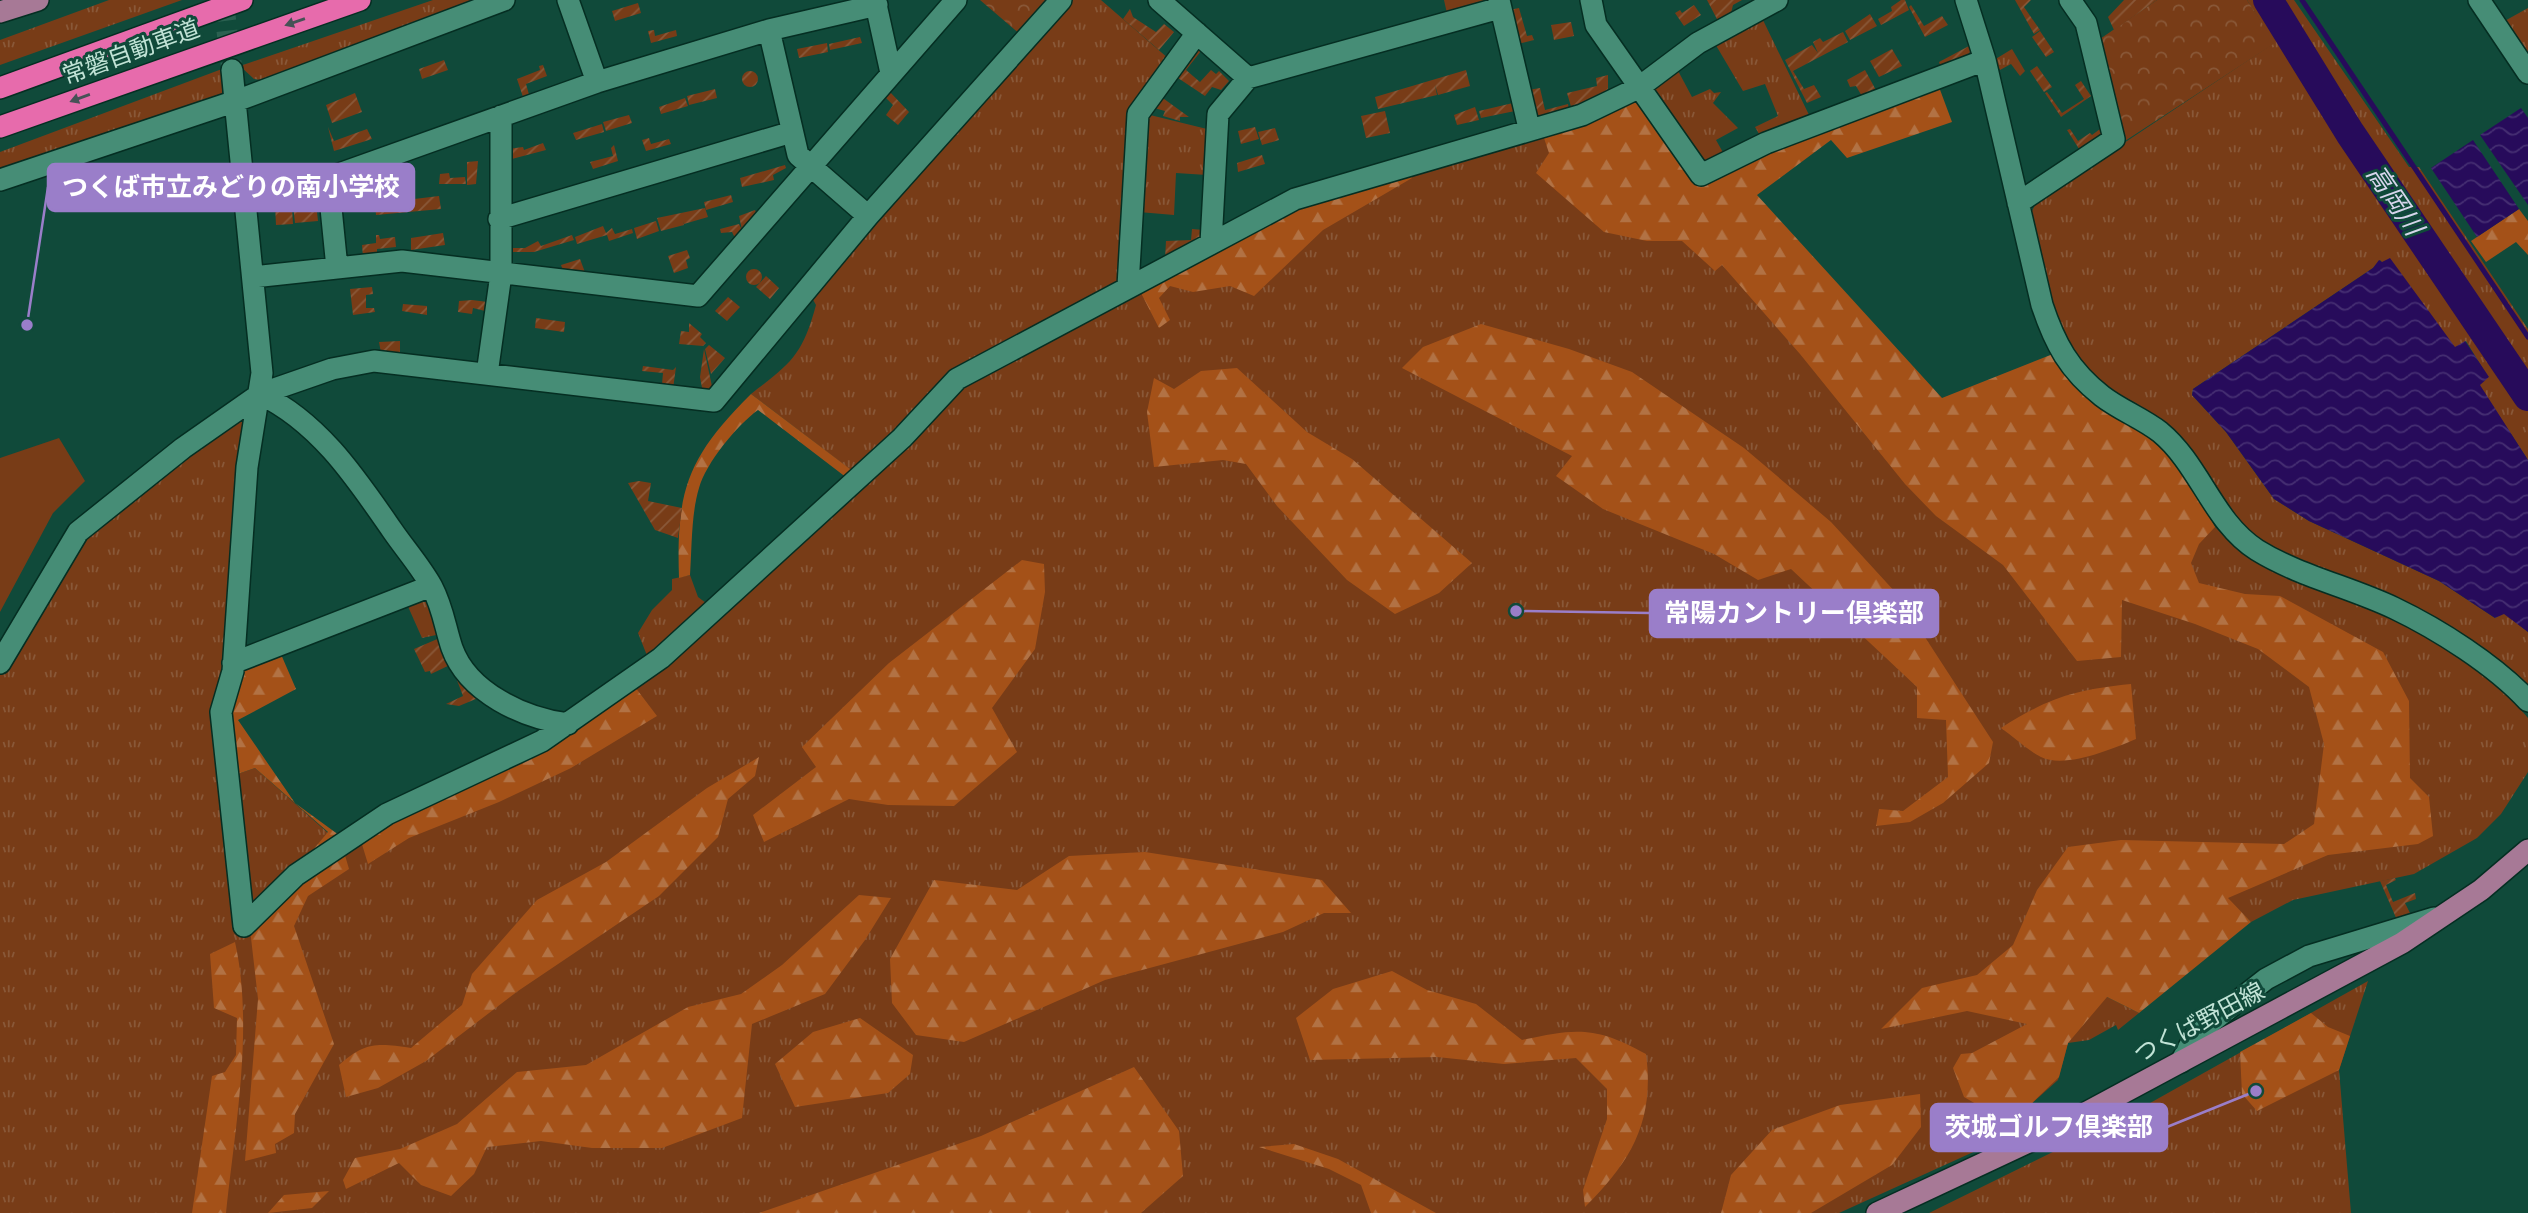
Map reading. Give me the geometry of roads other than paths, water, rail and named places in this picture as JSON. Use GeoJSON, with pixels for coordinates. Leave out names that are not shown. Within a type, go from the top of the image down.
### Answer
{"type":"FeatureCollection","features":[{"type":"Feature","properties":{"kind":"highway","name":"常磐自動車道"},"geometry":{"type":"LineString","coordinates":[[0,88],[242,0]]}},
{"type":"Feature","properties":{"kind":"highway","name":"常磐自動車道"},"geometry":{"type":"LineString","coordinates":[[0,127],[359,0]]}},
{"type":"Feature","properties":{"kind":"main road"},"geometry":{"type":"LineString","coordinates":[[0,12],[38,0]]}},
{"type":"Feature","properties":{"kind":"main road","name":"つくば野田線"},"geometry":{"type":"LineString","coordinates":[[1877,1213],[2050,1132],[2402,943],[2446,915],[2528,850]]}},
{"type":"Feature","properties":{"kind":"street"},"geometry":{"type":"LineString","coordinates":[[0,180],[236,101],[504,0]]}},
{"type":"Feature","properties":{"kind":"street"},"geometry":{"type":"LineString","coordinates":[[568,0],[597,82]]}},
{"type":"Feature","properties":{"kind":"street"},"geometry":{"type":"LineString","coordinates":[[253,277],[402,261],[698,296],[957,0]]}},
{"type":"Feature","properties":{"kind":"street"},"geometry":{"type":"LineString","coordinates":[[0,663],[78,532],[183,449],[260,394],[332,369],[374,361],[714,401],[869,216],[1061,0]]}},
{"type":"Feature","properties":{"kind":"street"},"geometry":{"type":"LineString","coordinates":[[1591,0],[1596,24],[1701,175],[1766,143],[1985,60]]}},
{"type":"Feature","properties":{"kind":"street"},"geometry":{"type":"LineString","coordinates":[[232,70],[262,373],[247,467],[233,663],[221,712],[244,926],[296,875],[387,814],[542,741],[661,658],[902,438],[957,379],[1295,199],[1529,128],[1582,115],[1638,88],[1698,43],[1777,0]]}},
{"type":"Feature","properties":{"kind":"street"},"geometry":{"type":"LineString","coordinates":[[1966,0],[1985,60],[2042,305],[2055,344],[2069,363],[2103,397],[2137,415],[2163,434],[2186,460],[2229,525],[2256,549],[2393,607],[2437,631],[2528,701]]}},
{"type":"Feature","properties":{"kind":"street"},"geometry":{"type":"LineString","coordinates":[[2018,203],[2114,139],[2086,23],[2070,0]]}},
{"type":"Feature","properties":{"kind":"street"},"geometry":{"type":"LineString","coordinates":[[2480,0],[2528,73]]}},
{"type":"Feature","properties":{"kind":"street"},"geometry":{"type":"LineString","coordinates":[[1163,1],[1248,78]]}},
{"type":"Feature","properties":{"kind":"street"},"geometry":{"type":"LineString","coordinates":[[337,268],[328,178],[597,82],[769,30],[876,3],[891,73]]}},
{"type":"Feature","properties":{"kind":"street"},"geometry":{"type":"LineString","coordinates":[[1211,243],[1218,114],[1248,78],[1499,4],[1529,128]]}},
{"type":"Feature","properties":{"kind":"street"},"geometry":{"type":"LineString","coordinates":[[769,30],[798,155],[869,216]]}},
{"type":"Feature","properties":{"kind":"street"},"geometry":{"type":"LineString","coordinates":[[1128,286],[1138,114],[1197,33]]}},
{"type":"Feature","properties":{"kind":"street"},"geometry":{"type":"LineString","coordinates":[[487,374],[501,274],[501,116]]}},
{"type":"Feature","properties":{"kind":"street"},"geometry":{"type":"LineString","coordinates":[[499,219],[792,132]]}},
{"type":"Feature","properties":{"kind":"street"},"geometry":{"type":"LineString","coordinates":[[260,394],[281,404],[338,454],[431,586],[445,613],[453,649],[478,685],[511,707],[568,724]]}},
{"type":"Feature","properties":{"kind":"street"},"geometry":{"type":"LineString","coordinates":[[233,663],[431,586]]}},
{"type":"Feature","properties":{"kind":"street"},"geometry":{"type":"LineString","coordinates":[[2181,1062],[2196,1034],[2266,979],[2309,956],[2446,915]]}},
{"type":"Feature","properties":{"kind":"water"},"geometry":{"type":"Polygon","coordinates":[[[2521,108],[2528,118],[2528,205],[2480,135],[2521,108]]]}},
{"type":"Feature","properties":{"kind":"water"},"geometry":{"type":"Polygon","coordinates":[[[2473,140],[2519,209],[2477,237],[2431,168],[2473,140]]]}},
{"type":"Feature","properties":{"kind":"water"},"geometry":{"type":"Polygon","coordinates":[[[2390,258],[2455,347],[2465,341],[2489,377],[2480,385],[2528,460],[2528,632],[2504,614],[2495,618],[2439,581],[2309,521],[2274,499],[2226,432],[2192,395],[2193,389],[2373,268],[2379,260],[2382,262],[2390,258]]]}},
{"type":"Feature","properties":{"kind":"waterway","name":"高岡川"},"geometry":{"type":"LineString","coordinates":[[2268,0],[2350,133],[2528,396]]}},
{"type":"Feature","properties":{"kind":"waterway"},"geometry":{"type":"LineString","coordinates":[[2302,0],[2528,337]]}},
{"type":"Feature","properties":{"kind":"tunnel"},"geometry":{"type":"LineString","coordinates":[[223,0],[232,70]]}},
{"type":"Feature","properties":{"kind":"place","name":"つくば市立みどりの南小学校"},"geometry":{"type":"Point","coordinates":[27,325]}},
{"type":"Feature","properties":{"kind":"place","name":"常陽カントリー倶楽部"},"geometry":{"type":"Point","coordinates":[1516,611]}},
{"type":"Feature","properties":{"kind":"place","name":"茨城ゴルフ倶楽部"},"geometry":{"type":"Point","coordinates":[2256,1091]}}]}
